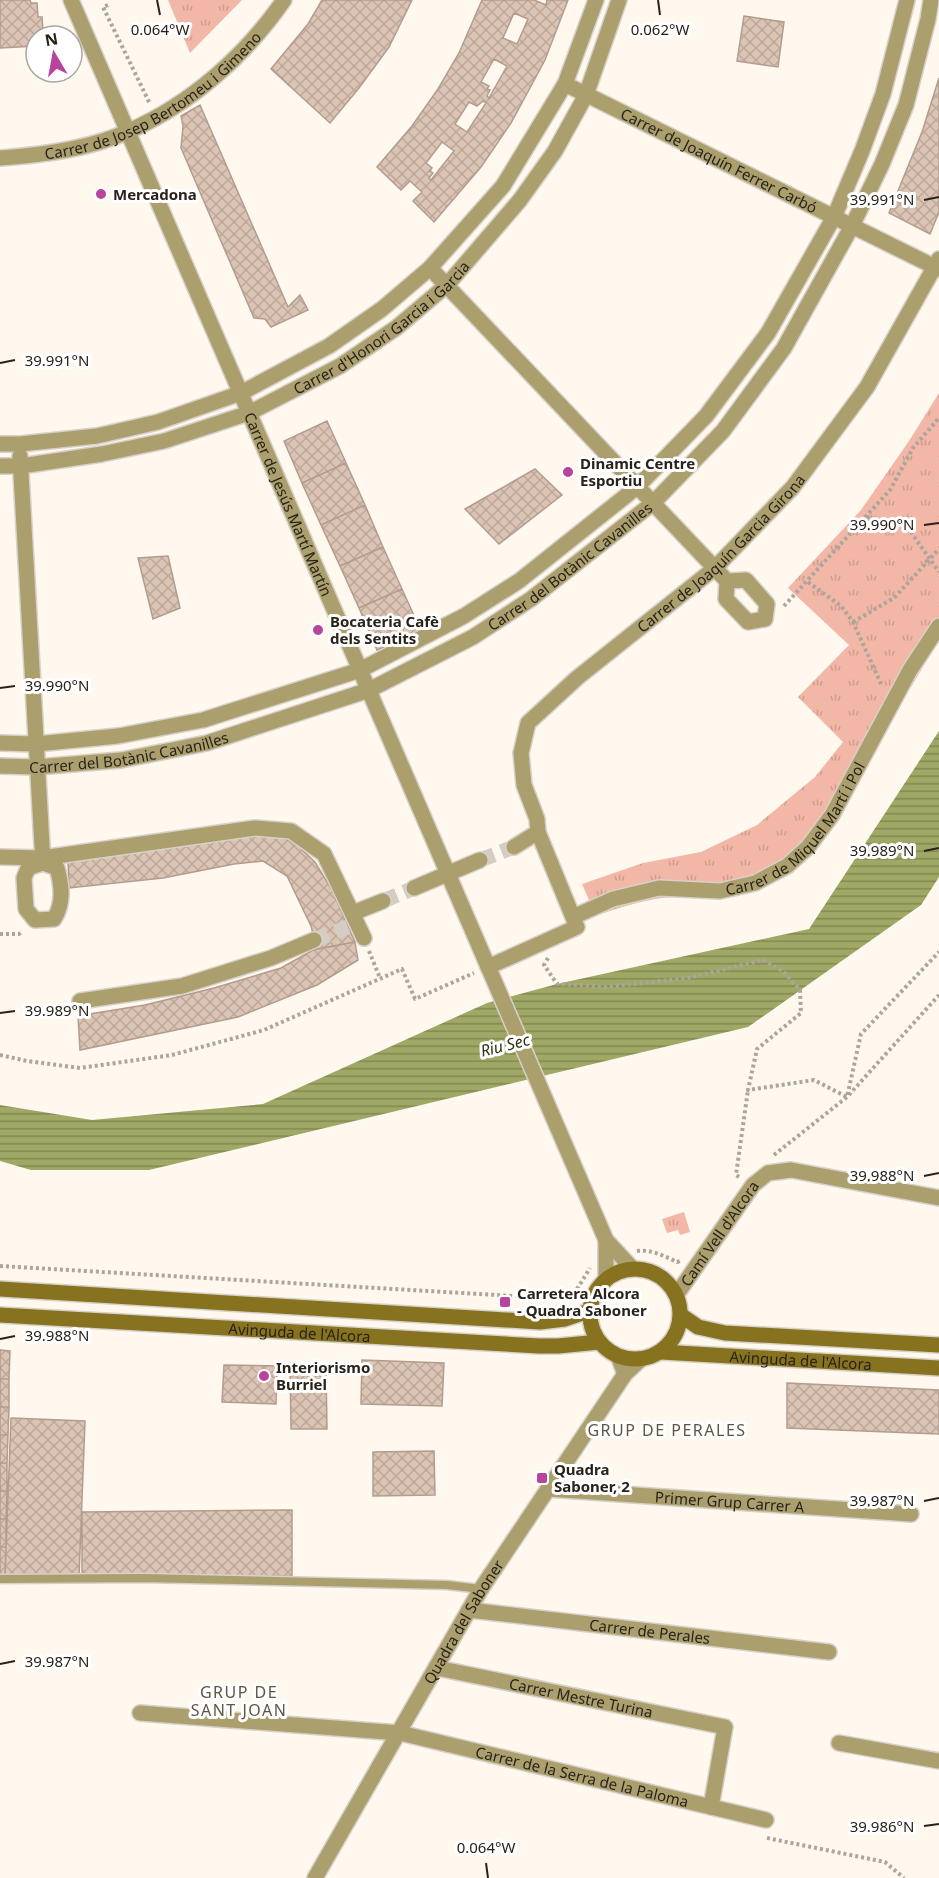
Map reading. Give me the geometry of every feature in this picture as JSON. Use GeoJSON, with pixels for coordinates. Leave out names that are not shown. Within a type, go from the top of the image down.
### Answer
{"type":"FeatureCollection","features":[{"type":"Feature","properties":{"kind":"main road"},"geometry":{"type":"LineString","coordinates":[[632,1268],[650,1270],[666,1279],[677,1294],[682,1317],[676,1337],[661,1352],[640,1360],[618,1356],[599,1342],[591,1328],[589,1311],[594,1293],[606,1278],[632,1268]]}},
{"type":"Feature","properties":{"kind":"main road","name":"Avinguda de l'Alcora"},"geometry":{"type":"LineString","coordinates":[[0,1289],[540,1322],[565,1319],[589,1311]]}},
{"type":"Feature","properties":{"kind":"main road","name":"Avinguda de l'Alcora"},"geometry":{"type":"LineString","coordinates":[[0,1315],[539,1346],[599,1342]]}},
{"type":"Feature","properties":{"kind":"main road","name":"Avinguda de l'Alcora"},"geometry":{"type":"LineString","coordinates":[[682,1317],[698,1327],[725,1333],[939,1345]]}},
{"type":"Feature","properties":{"kind":"main road","name":"Avinguda de l'Alcora"},"geometry":{"type":"LineString","coordinates":[[661,1352],[939,1368]]}},
{"type":"Feature","properties":{"kind":"street","name":"Carrer de Jesús Martí Martín"},"geometry":{"type":"LineString","coordinates":[[71,0],[606,1240],[632,1268]]}},
{"type":"Feature","properties":{"kind":"street","name":"Carrer de Josep Bertomeu i Gimeno"},"geometry":{"type":"LineString","coordinates":[[0,158],[37,155],[86,145],[128,132],[156,117],[221,72],[266,26],[284,0]]}},
{"type":"Feature","properties":{"kind":"street","name":"Carrer d'Honori Garcia i Garcia"},"geometry":{"type":"LineString","coordinates":[[0,444],[97,436],[158,422],[241,393],[329,346],[382,309],[430,267],[503,186],[565,84],[596,0]]}},
{"type":"Feature","properties":{"kind":"street","name":"Carrer d'Honori Garcia i Garcia"},"geometry":{"type":"LineString","coordinates":[[0,466],[21,466],[102,454],[164,441],[249,413],[340,366],[396,328],[447,285],[520,200],[555,151],[586,95],[619,0]]}},
{"type":"Feature","properties":{"kind":"street","name":"Carrer del Botànic Cavanilles"},"geometry":{"type":"LineString","coordinates":[[0,743],[36,744],[118,736],[203,720],[360,670],[464,616],[519,581],[638,487],[706,416],[768,333],[834,217],[883,94],[907,0]]}},
{"type":"Feature","properties":{"kind":"street","name":"Carrer del Botànic Cavanilles"},"geometry":{"type":"LineString","coordinates":[[0,766],[37,767],[121,760],[207,743],[369,690],[473,637],[531,599],[653,503],[723,431],[784,348],[852,226],[882,164],[906,105],[928,19],[930,0]]}},
{"type":"Feature","properties":{"kind":"street","name":"Carrer de Joaquín Ferrer Carbó"},"geometry":{"type":"LineString","coordinates":[[565,84],[852,226],[938,265]]}},
{"type":"Feature","properties":{"kind":"street","name":"Carrer de Joaquín Garcia Girona"},"geometry":{"type":"LineString","coordinates":[[575,922],[538,832],[537,819],[524,784],[521,753],[528,723],[577,678],[715,568],[793,487],[860,396],[938,265]]}},
{"type":"Feature","properties":{"kind":"street"},"geometry":{"type":"LineString","coordinates":[[430,267],[727,581],[726,599],[748,622],[765,619],[767,604],[746,580],[727,581]]}},
{"type":"Feature","properties":{"kind":"street"},"geometry":{"type":"LineString","coordinates":[[20,444],[43,861]]}},
{"type":"Feature","properties":{"kind":"street","name":"Carrer de Miquel Martí i Pol"},"geometry":{"type":"LineString","coordinates":[[488,967],[575,922],[613,899],[659,888],[720,891],[755,883],[787,866],[808,847],[832,815],[910,670],[939,626]]}},
{"type":"Feature","properties":{"kind":"street"},"geometry":{"type":"LineString","coordinates":[[0,857],[43,861],[255,828],[291,831],[324,854],[356,926],[383,901]]}},
{"type":"Feature","properties":{"kind":"street"},"geometry":{"type":"LineString","coordinates":[[513,846],[538,832]]}},
{"type":"Feature","properties":{"kind":"street"},"geometry":{"type":"LineString","coordinates":[[414,888],[480,860]]}},
{"type":"Feature","properties":{"kind":"street"},"geometry":{"type":"LineString","coordinates":[[43,861],[57,868],[61,908],[54,919],[35,920],[26,909],[24,879],[28,868],[43,861]]}},
{"type":"Feature","properties":{"kind":"street"},"geometry":{"type":"LineString","coordinates":[[80,1001],[183,986],[272,958],[314,940]]}},
{"type":"Feature","properties":{"kind":"street","name":"Camí Vell d'Alcora"},"geometry":{"type":"LineString","coordinates":[[677,1294],[753,1185],[768,1173],[791,1170],[939,1198]]}},
{"type":"Feature","properties":{"kind":"street","name":"Carrer de Jesús Martí Martín"},"geometry":{"type":"LineString","coordinates":[[606,1240],[606,1278]]}},
{"type":"Feature","properties":{"kind":"street"},"geometry":{"type":"LineString","coordinates":[[618,1356],[625,1374]]}},
{"type":"Feature","properties":{"kind":"street","name":"Quadra del Saboner"},"geometry":{"type":"LineString","coordinates":[[315,1878],[482,1589],[625,1374],[640,1360]]}},
{"type":"Feature","properties":{"kind":"street","name":"Primer Grup Carrer A"},"geometry":{"type":"LineString","coordinates":[[548,1489],[911,1514]]}},
{"type":"Feature","properties":{"kind":"street","name":"Carrer de Perales"},"geometry":{"type":"LineString","coordinates":[[470,1610],[830,1652]]}},
{"type":"Feature","properties":{"kind":"street","name":"Carrer Mestre Turina"},"geometry":{"type":"LineString","coordinates":[[437,1668],[725,1727],[711,1807]]}},
{"type":"Feature","properties":{"kind":"street","name":"Carrer de la Serra de la Paloma"},"geometry":{"type":"LineString","coordinates":[[140,1713],[400,1733],[766,1820]]}},
{"type":"Feature","properties":{"kind":"street"},"geometry":{"type":"LineString","coordinates":[[839,1743],[939,1761]]}},
{"type":"Feature","properties":{"kind":"lane"},"geometry":{"type":"LineString","coordinates":[[0,1579],[168,1579],[447,1585],[482,1589]]}},
{"type":"Feature","properties":{"kind":"path"},"geometry":{"type":"LineString","coordinates":[[108,5],[103,7],[156,117]]}},
{"type":"Feature","properties":{"kind":"path"},"geometry":{"type":"LineString","coordinates":[[765,619],[768,622],[808,582],[890,490],[913,448],[939,418]]}},
{"type":"Feature","properties":{"kind":"path"},"geometry":{"type":"LineString","coordinates":[[866,517],[906,525],[939,572]]}},
{"type":"Feature","properties":{"kind":"path"},"geometry":{"type":"LineString","coordinates":[[853,622],[894,598],[939,549]]}},
{"type":"Feature","properties":{"kind":"path"},"geometry":{"type":"LineString","coordinates":[[808,582],[841,606],[853,622],[891,706]]}},
{"type":"Feature","properties":{"kind":"path"},"geometry":{"type":"LineString","coordinates":[[0,934],[19,934],[35,920]]}},
{"type":"Feature","properties":{"kind":"path"},"geometry":{"type":"LineString","coordinates":[[356,926],[380,978]]}},
{"type":"Feature","properties":{"kind":"path"},"geometry":{"type":"LineString","coordinates":[[847,1097],[861,1034],[939,952]]}},
{"type":"Feature","properties":{"kind":"path"},"geometry":{"type":"LineString","coordinates":[[549,957],[544,965],[557,984],[605,987],[688,978],[763,960],[783,971],[800,990],[801,1013],[757,1048],[748,1090],[736,1175],[753,1185]]}},
{"type":"Feature","properties":{"kind":"path"},"geometry":{"type":"LineString","coordinates":[[0,1055],[80,1068],[172,1055],[264,1030],[402,969],[415,999],[488,967]]}},
{"type":"Feature","properties":{"kind":"path"},"geometry":{"type":"LineString","coordinates":[[780,1161],[773,1160],[775,1153],[847,1097],[939,995]]}},
{"type":"Feature","properties":{"kind":"path"},"geometry":{"type":"LineString","coordinates":[[748,1090],[814,1080],[847,1097]]}},
{"type":"Feature","properties":{"kind":"path"},"geometry":{"type":"LineString","coordinates":[[634,1251],[644,1250],[658,1253],[677,1262],[685,1259]]}},
{"type":"Feature","properties":{"kind":"path"},"geometry":{"type":"LineString","coordinates":[[0,1266],[565,1299],[574,1294],[593,1262]]}},
{"type":"Feature","properties":{"kind":"path"},"geometry":{"type":"LineString","coordinates":[[757,1836],[885,1862],[904,1878]]}},
{"type":"Feature","properties":{"kind":"green space"},"geometry":{"type":"Polygon","coordinates":[[[168,0],[242,0],[190,53],[168,0]]]}},
{"type":"Feature","properties":{"kind":"green space"},"geometry":{"type":"Polygon","coordinates":[[[939,393],[939,641],[874,751],[841,813],[814,851],[798,867],[779,880],[757,890],[732,896],[654,899],[596,916],[582,884],[643,863],[701,852],[757,825],[815,777],[843,742],[798,697],[849,645],[788,588],[861,510],[939,393]]]}},
{"type":"Feature","properties":{"kind":"green space"},"geometry":{"type":"Polygon","coordinates":[[[684,1212],[690,1232],[680,1235],[678,1230],[667,1233],[662,1219],[684,1212]]]}},
{"type":"Feature","properties":{"kind":"water","name":"Riu Sec"},"geometry":{"type":"Polygon","coordinates":[[[939,731],[939,877],[921,905],[748,1027],[149,1170],[31,1170],[0,1161],[0,1105],[92,1120],[263,1104],[487,1003],[557,984],[809,929],[939,731]]]}},
{"type":"Feature","properties":{"kind":"building"},"geometry":{"type":"Polygon","coordinates":[[[0,0],[30,0],[31,3],[37,3],[38,17],[42,17],[42,24],[24,24],[24,47],[0,48],[0,0]]]}},
{"type":"Feature","properties":{"kind":"building"},"geometry":{"type":"Polygon","coordinates":[[[322,0],[412,0],[389,47],[330,123],[271,69],[308,24],[322,0]]]}},
{"type":"Feature","properties":{"kind":"building"},"geometry":{"type":"Polygon","coordinates":[[[482,0],[534,0],[546,5],[547,0],[568,0],[545,60],[511,123],[481,167],[434,222],[413,201],[422,192],[410,181],[401,190],[377,167],[412,126],[438,89],[459,53],[482,0]],[[514,13],[503,38],[517,44],[528,19],[514,13]],[[494,59],[481,82],[489,86],[487,96],[489,98],[507,66],[494,59]],[[483,101],[477,106],[469,102],[455,124],[467,132],[486,103],[483,101]],[[442,142],[426,163],[432,168],[430,171],[433,173],[429,178],[431,180],[454,151],[442,142]]]}},
{"type":"Feature","properties":{"kind":"building"},"geometry":{"type":"Polygon","coordinates":[[[744,16],[784,22],[778,67],[737,61],[744,16]]]}},
{"type":"Feature","properties":{"kind":"building"},"geometry":{"type":"Polygon","coordinates":[[[939,78],[939,212],[930,234],[889,213],[922,132],[939,78]]]}},
{"type":"Feature","properties":{"kind":"building"},"geometry":{"type":"Polygon","coordinates":[[[200,105],[288,307],[300,295],[308,310],[271,327],[265,319],[254,318],[181,148],[183,126],[181,116],[200,105]]]}},
{"type":"Feature","properties":{"kind":"building"},"geometry":{"type":"Polygon","coordinates":[[[327,421],[346,463],[302,483],[284,441],[327,421]]]}},
{"type":"Feature","properties":{"kind":"building"},"geometry":{"type":"Polygon","coordinates":[[[346,463],[365,505],[321,525],[302,483],[346,463]]]}},
{"type":"Feature","properties":{"kind":"building"},"geometry":{"type":"Polygon","coordinates":[[[535,469],[562,495],[499,544],[465,509],[535,469]]]}},
{"type":"Feature","properties":{"kind":"building"},"geometry":{"type":"Polygon","coordinates":[[[365,505],[383,547],[340,566],[321,525],[365,505]]]}},
{"type":"Feature","properties":{"kind":"building"},"geometry":{"type":"Polygon","coordinates":[[[383,547],[402,589],[359,608],[340,566],[383,547]]]}},
{"type":"Feature","properties":{"kind":"building"},"geometry":{"type":"Polygon","coordinates":[[[168,556],[180,608],[153,619],[138,558],[168,556]]]}},
{"type":"Feature","properties":{"kind":"building"},"geometry":{"type":"Polygon","coordinates":[[[402,589],[421,631],[377,650],[359,608],[402,589]]]}},
{"type":"Feature","properties":{"kind":"building"},"geometry":{"type":"Polygon","coordinates":[[[272,833],[296,844],[315,862],[332,890],[355,942],[317,949],[311,926],[287,876],[263,861],[234,864],[163,878],[69,888],[68,860],[133,853],[211,839],[272,833]]]}},
{"type":"Feature","properties":{"kind":"building"},"geometry":{"type":"Polygon","coordinates":[[[355,942],[358,960],[317,985],[238,1017],[80,1050],[78,1016],[145,1005],[214,988],[281,968],[313,950],[355,942]]]}},
{"type":"Feature","properties":{"kind":"building"},"geometry":{"type":"Polygon","coordinates":[[[0,1350],[10,1351],[9,1379],[0,1379],[0,1350]]]}},
{"type":"Feature","properties":{"kind":"building"},"geometry":{"type":"Polygon","coordinates":[[[362,1360],[444,1363],[442,1406],[361,1404],[362,1360]]]}},
{"type":"Feature","properties":{"kind":"building"},"geometry":{"type":"Polygon","coordinates":[[[224,1365],[277,1366],[276,1404],[222,1402],[224,1365]]]}},
{"type":"Feature","properties":{"kind":"building"},"geometry":{"type":"Polygon","coordinates":[[[326,1366],[327,1429],[291,1429],[290,1367],[326,1366]]]}},
{"type":"Feature","properties":{"kind":"building"},"geometry":{"type":"Polygon","coordinates":[[[0,1379],[9,1379],[9,1407],[0,1407],[0,1379]]]}},
{"type":"Feature","properties":{"kind":"building"},"geometry":{"type":"Polygon","coordinates":[[[787,1383],[939,1390],[939,1434],[787,1428],[787,1383]]]}},
{"type":"Feature","properties":{"kind":"building"},"geometry":{"type":"Polygon","coordinates":[[[0,1407],[9,1407],[8,1435],[0,1435],[0,1407]]]}},
{"type":"Feature","properties":{"kind":"building"},"geometry":{"type":"Polygon","coordinates":[[[11,1418],[85,1421],[79,1578],[5,1575],[11,1418]]]}},
{"type":"Feature","properties":{"kind":"building"},"geometry":{"type":"Polygon","coordinates":[[[0,1435],[8,1435],[7,1463],[0,1463],[0,1435]]]}},
{"type":"Feature","properties":{"kind":"building"},"geometry":{"type":"Polygon","coordinates":[[[434,1451],[435,1495],[373,1496],[373,1452],[434,1451]]]}},
{"type":"Feature","properties":{"kind":"building"},"geometry":{"type":"Polygon","coordinates":[[[0,1463],[7,1463],[7,1491],[0,1491],[0,1463]]]}},
{"type":"Feature","properties":{"kind":"building"},"geometry":{"type":"Polygon","coordinates":[[[0,1491],[7,1491],[6,1519],[0,1519],[0,1491]]]}},
{"type":"Feature","properties":{"kind":"building"},"geometry":{"type":"Polygon","coordinates":[[[292,1510],[292,1576],[82,1578],[82,1512],[292,1510]]]}},
{"type":"Feature","properties":{"kind":"building"},"geometry":{"type":"Polygon","coordinates":[[[0,1519],[6,1519],[6,1547],[0,1547],[0,1519]]]}},
{"type":"Feature","properties":{"kind":"building"},"geometry":{"type":"Polygon","coordinates":[[[0,1547],[6,1547],[5,1575],[0,1575],[0,1547]]]}},
{"type":"Feature","properties":{"kind":"tunnel"},"geometry":{"type":"LineString","coordinates":[[480,860],[514,847]]}},
{"type":"Feature","properties":{"kind":"tunnel"},"geometry":{"type":"LineString","coordinates":[[383,901],[414,888]]}},
{"type":"Feature","properties":{"kind":"tunnel"},"geometry":{"type":"LineString","coordinates":[[314,940],[348,927]]}},
{"type":"Feature","properties":{"kind":"place","name":"Mercadona"},"geometry":{"type":"Point","coordinates":[101,194]}},
{"type":"Feature","properties":{"kind":"place","name":"Dinamic Centre Esportiu"},"geometry":{"type":"Point","coordinates":[568,472]}},
{"type":"Feature","properties":{"kind":"place","name":"Bocateria Cafè dels Sentits"},"geometry":{"type":"Point","coordinates":[318,630]}},
{"type":"Feature","properties":{"kind":"place","name":"Carretera Alcora - Quadra Saboner"},"geometry":{"type":"Point","coordinates":[505,1302]}},
{"type":"Feature","properties":{"kind":"place","name":"Interiorismo Burriel"},"geometry":{"type":"Point","coordinates":[264,1376]}},
{"type":"Feature","properties":{"kind":"place","name":"Quadra Saboner, 2"},"geometry":{"type":"Point","coordinates":[542,1478]}},
{"type":"Feature","properties":{"kind":"district","name":"GRUP DE PERALES"},"geometry":{"type":"Point","coordinates":[667,1430]}},
{"type":"Feature","properties":{"kind":"district","name":"GRUP DE SANT JOAN"},"geometry":{"type":"Point","coordinates":[239,1701]}}]}
